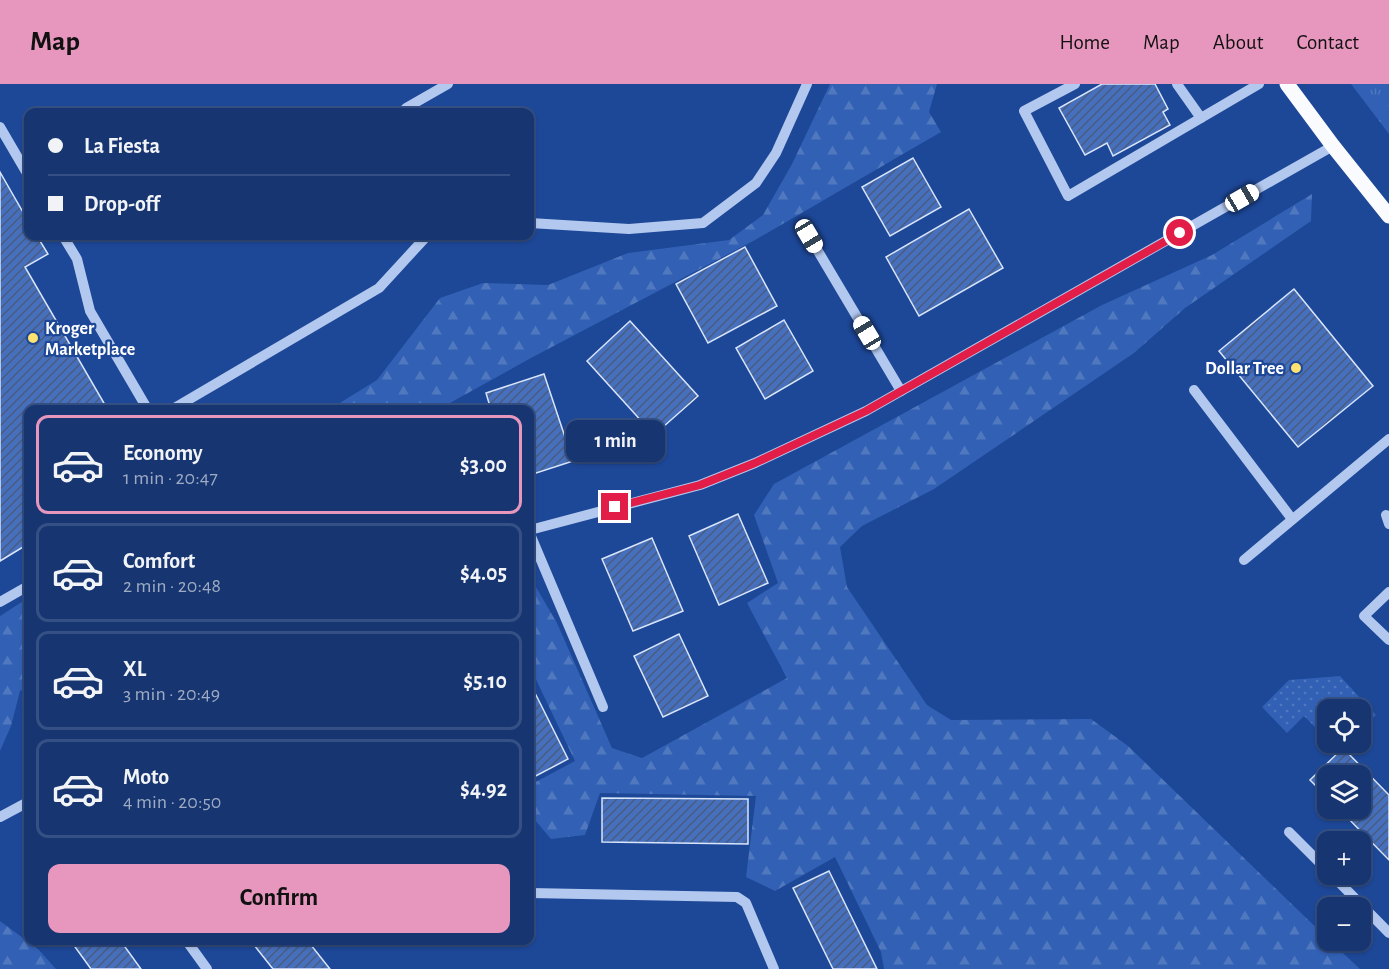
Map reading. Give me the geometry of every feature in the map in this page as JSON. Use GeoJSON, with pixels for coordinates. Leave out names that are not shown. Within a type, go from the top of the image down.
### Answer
{"type":"FeatureCollection","features":[{"type":"Feature","properties":{"kind":"main road"},"geometry":{"type":"LineString","coordinates":[[1287,84],[1389,216]]}},
{"type":"Feature","properties":{"kind":"lane"},"geometry":{"type":"LineString","coordinates":[[406,108],[448,84]]}},
{"type":"Feature","properties":{"kind":"lane"},"geometry":{"type":"LineString","coordinates":[[534,222],[629,229],[703,223],[756,183],[776,153],[807,84]]}},
{"type":"Feature","properties":{"kind":"lane"},"geometry":{"type":"LineString","coordinates":[[1075,84],[1024,111],[1068,196],[1258,84]]}},
{"type":"Feature","properties":{"kind":"lane"},"geometry":{"type":"LineString","coordinates":[[1177,84],[1201,118]]}},
{"type":"Feature","properties":{"kind":"lane"},"geometry":{"type":"LineString","coordinates":[[0,127],[24,168]]}},
{"type":"Feature","properties":{"kind":"lane"},"geometry":{"type":"LineString","coordinates":[[534,531],[700,485],[765,459],[866,411],[1333,146]]}},
{"type":"Feature","properties":{"kind":"lane"},"geometry":{"type":"LineString","coordinates":[[809,236],[901,392]]}},
{"type":"Feature","properties":{"kind":"lane"},"geometry":{"type":"LineString","coordinates":[[65,240],[77,259],[90,311],[145,405]]}},
{"type":"Feature","properties":{"kind":"lane"},"geometry":{"type":"LineString","coordinates":[[180,405],[379,288],[423,240]]}},
{"type":"Feature","properties":{"kind":"lane"},"geometry":{"type":"LineString","coordinates":[[1194,390],[1293,519]]}},
{"type":"Feature","properties":{"kind":"lane"},"geometry":{"type":"LineString","coordinates":[[1244,560],[1389,439]]}},
{"type":"Feature","properties":{"kind":"lane"},"geometry":{"type":"LineString","coordinates":[[534,542],[603,707]]}},
{"type":"Feature","properties":{"kind":"lane"},"geometry":{"type":"LineString","coordinates":[[0,602],[24,588]]}},
{"type":"Feature","properties":{"kind":"lane"},"geometry":{"type":"LineString","coordinates":[[1389,592],[1364,616],[1389,640]]}},
{"type":"Feature","properties":{"kind":"lane"},"geometry":{"type":"LineString","coordinates":[[0,817],[24,804]]}},
{"type":"Feature","properties":{"kind":"lane"},"geometry":{"type":"LineString","coordinates":[[1289,832],[1317,860]]}},
{"type":"Feature","properties":{"kind":"lane"},"geometry":{"type":"LineString","coordinates":[[1342,885],[1389,933]]}},
{"type":"Feature","properties":{"kind":"lane"},"geometry":{"type":"LineString","coordinates":[[534,893],[737,897],[746,903],[774,969]]}},
{"type":"Feature","properties":{"kind":"lane"},"geometry":{"type":"LineString","coordinates":[[190,945],[207,969]]}},
{"type":"Feature","properties":{"kind":"green space"},"geometry":{"type":"Polygon","coordinates":[[[830,84],[937,84],[929,112],[941,132],[755,240],[446,405],[336,405],[377,380],[440,298],[483,283],[548,285],[628,253],[729,240],[763,215],[792,164],[830,84]]]}},
{"type":"Feature","properties":{"kind":"green space"},"geometry":{"type":"Polygon","coordinates":[[[1351,84],[1389,84],[1389,134],[1351,84]]]}},
{"type":"Feature","properties":{"kind":"green space"},"geometry":{"type":"Polygon","coordinates":[[[1312,194],[1311,221],[1185,308],[1134,353],[934,489],[862,526],[840,547],[847,587],[927,705],[951,720],[1091,719],[1128,746],[1317,928],[1317,951],[1341,951],[1360,969],[884,969],[881,952],[835,857],[775,891],[746,877],[756,796],[600,793],[585,835],[551,839],[534,819],[534,783],[575,761],[534,675],[534,584],[557,623],[612,748],[642,758],[787,678],[747,603],[778,583],[754,515],[774,484],[1102,305],[1212,255],[1312,194]]]}},
{"type":"Feature","properties":{"kind":"green space"},"geometry":{"type":"Polygon","coordinates":[[[24,601],[24,688],[20,691],[11,726],[0,751],[0,616],[24,601]]]}},
{"type":"Feature","properties":{"kind":"green space"},"geometry":{"type":"Polygon","coordinates":[[[1340,676],[1361,699],[1317,699],[1317,729],[1304,716],[1287,733],[1262,707],[1289,680],[1340,676]]]}},
{"type":"Feature","properties":{"kind":"green space"},"geometry":{"type":"Polygon","coordinates":[[[1371,710],[1376,715],[1371,720],[1371,710]]]}},
{"type":"Feature","properties":{"kind":"green space"},"geometry":{"type":"Polygon","coordinates":[[[0,921],[24,939],[24,945],[33,945],[38,949],[56,969],[0,969],[0,921]]]}},
{"type":"Feature","properties":{"kind":"building"},"geometry":{"type":"Polygon","coordinates":[[[1102,84],[1155,84],[1168,109],[1163,112],[1170,125],[1113,156],[1107,143],[1085,155],[1059,108],[1102,84]]]}},
{"type":"Feature","properties":{"kind":"building"},"geometry":{"type":"Polygon","coordinates":[[[913,158],[941,207],[890,236],[862,187],[913,158]]]}},
{"type":"Feature","properties":{"kind":"building","name":"Kroger Marketplace"},"geometry":{"type":"Polygon","coordinates":[[[0,172],[24,214],[24,240],[39,240],[48,254],[25,267],[105,405],[24,405],[24,546],[0,561],[0,172]]]}},
{"type":"Feature","properties":{"kind":"building"},"geometry":{"type":"Polygon","coordinates":[[[969,209],[1003,268],[919,316],[886,257],[969,209]]]}},
{"type":"Feature","properties":{"kind":"building"},"geometry":{"type":"Polygon","coordinates":[[[745,247],[777,306],[708,343],[676,284],[745,247]]]}},
{"type":"Feature","properties":{"kind":"building","name":"Dollar Tree"},"geometry":{"type":"Polygon","coordinates":[[[1294,289],[1373,386],[1298,447],[1219,351],[1294,289]]]}},
{"type":"Feature","properties":{"kind":"building"},"geometry":{"type":"Polygon","coordinates":[[[784,320],[813,371],[765,399],[736,348],[784,320]]]}},
{"type":"Feature","properties":{"kind":"building"},"geometry":{"type":"Polygon","coordinates":[[[630,321],[698,396],[654,435],[587,361],[630,321]]]}},
{"type":"Feature","properties":{"kind":"building"},"geometry":{"type":"Polygon","coordinates":[[[544,374],[573,461],[534,474],[534,405],[490,405],[486,393],[544,374]]]}},
{"type":"Feature","properties":{"kind":"building"},"geometry":{"type":"Polygon","coordinates":[[[738,514],[768,583],[719,605],[689,536],[738,514]]]}},
{"type":"Feature","properties":{"kind":"building"},"geometry":{"type":"Polygon","coordinates":[[[652,538],[683,611],[633,631],[602,559],[652,538]]]}},
{"type":"Feature","properties":{"kind":"building"},"geometry":{"type":"Polygon","coordinates":[[[679,634],[708,696],[663,717],[634,656],[679,634]]]}},
{"type":"Feature","properties":{"kind":"building"},"geometry":{"type":"Polygon","coordinates":[[[534,691],[568,759],[534,777],[534,691]]]}},
{"type":"Feature","properties":{"kind":"building"},"geometry":{"type":"Polygon","coordinates":[[[1338,753],[1348,753],[1360,765],[1325,765],[1338,753]]]}},
{"type":"Feature","properties":{"kind":"building"},"geometry":{"type":"Polygon","coordinates":[[[1317,773],[1317,787],[1310,780],[1317,773]]]}},
{"type":"Feature","properties":{"kind":"building"},"geometry":{"type":"Polygon","coordinates":[[[1371,777],[1389,795],[1389,860],[1371,842],[1371,831],[1361,831],[1349,819],[1371,819],[1371,777]]]}},
{"type":"Feature","properties":{"kind":"building"},"geometry":{"type":"Polygon","coordinates":[[[602,798],[748,799],[748,844],[602,842],[602,798]]]}},
{"type":"Feature","properties":{"kind":"building"},"geometry":{"type":"Polygon","coordinates":[[[829,871],[877,969],[833,969],[793,888],[829,871]]]}},
{"type":"Feature","properties":{"kind":"building"},"geometry":{"type":"Polygon","coordinates":[[[74,945],[124,945],[141,969],[91,969],[74,945]]]}},
{"type":"Feature","properties":{"kind":"building"},"geometry":{"type":"Polygon","coordinates":[[[254,945],[311,945],[330,969],[273,969],[254,945]]]}},
{"type":"Feature","properties":{"kind":"place","name":"Kroger Marketplace"},"geometry":{"type":"Point","coordinates":[33,338]}},
{"type":"Feature","properties":{"kind":"place","name":"Dollar Tree"},"geometry":{"type":"Point","coordinates":[1296,368]}},
{"type":"Feature","properties":{"kind":"route"},"geometry":{"type":"LineString","coordinates":[[615,507],[700,485],[755,463],[866,411],[1180,233]]}}]}
